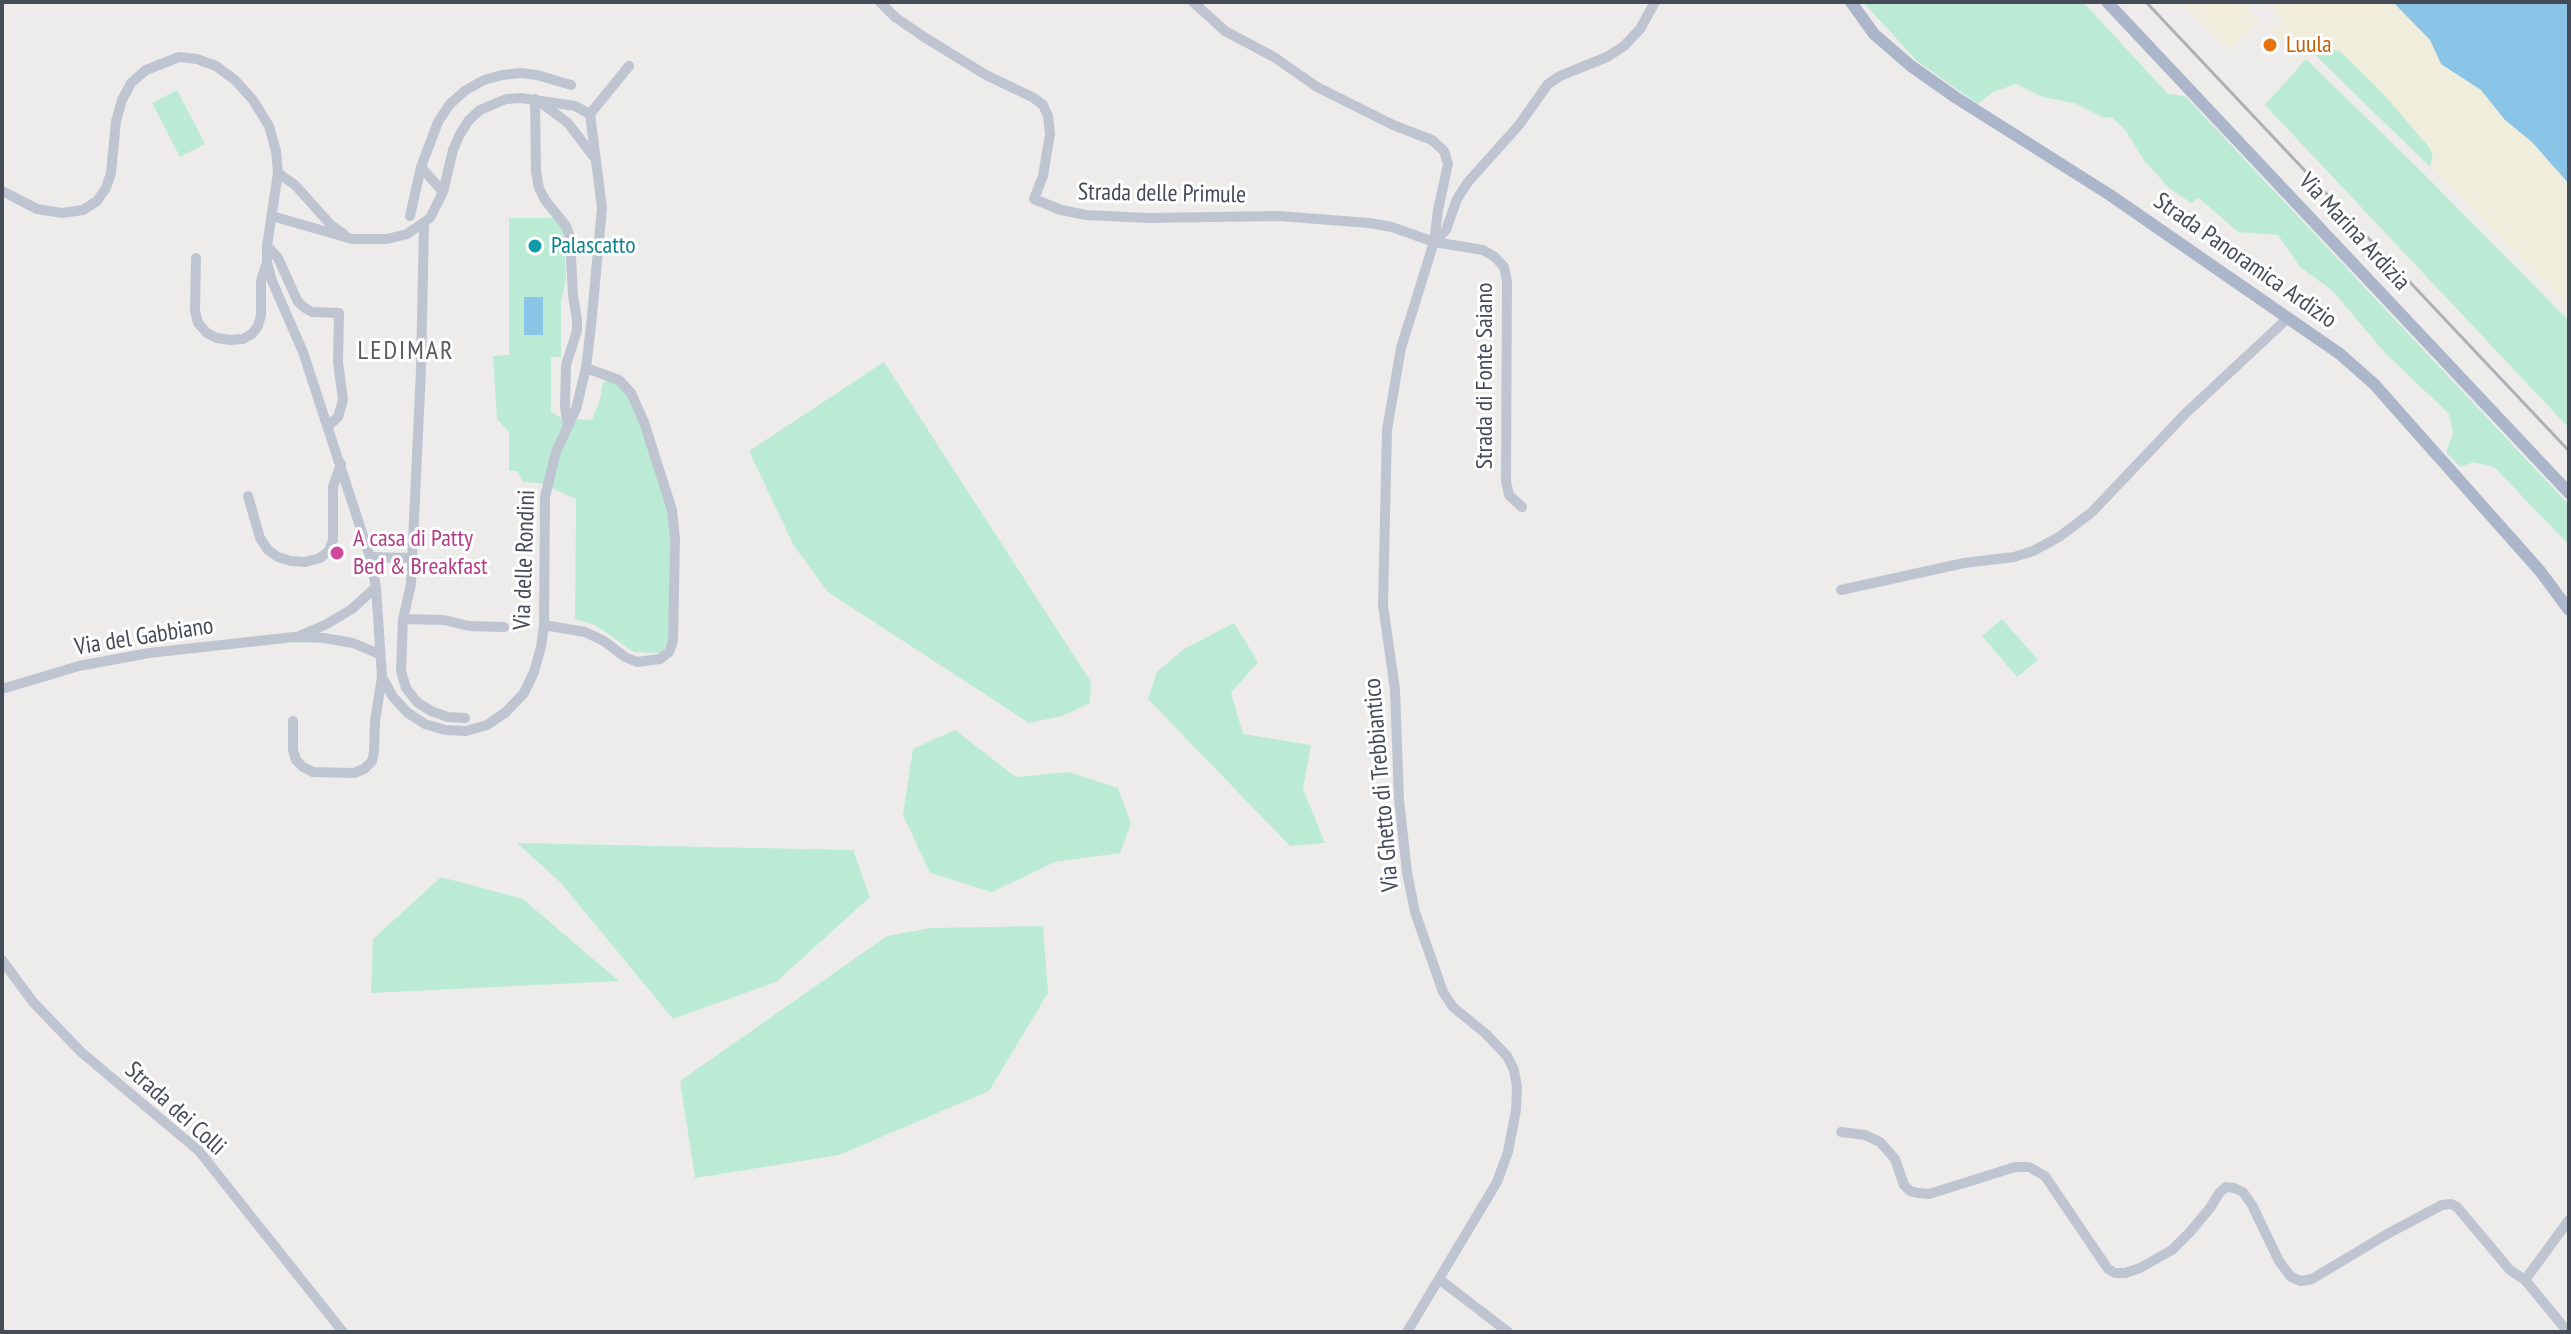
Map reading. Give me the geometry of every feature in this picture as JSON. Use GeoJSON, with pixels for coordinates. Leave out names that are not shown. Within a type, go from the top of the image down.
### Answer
{"type":"FeatureCollection","features":[{"type":"Feature","properties":{"kind":"main road","name":"Strada Panoramica Ardizio"},"geometry":{"type":"LineString","coordinates":[[1851,2],[1874,34],[1911,66],[2110,195],[2340,354],[2374,384],[2540,571],[2569,610]]}},
{"type":"Feature","properties":{"kind":"main road","name":"Via Marina Ardizia"},"geometry":{"type":"LineString","coordinates":[[2107,2],[2569,493]]}},
{"type":"Feature","properties":{"kind":"street","name":"Strada delle Primule"},"geometry":{"type":"LineString","coordinates":[[880,2],[895,17],[924,37],[1043,105],[1050,134],[1043,176],[1034,199],[1061,210],[1086,215],[1148,218],[1279,216],[1369,223],[1392,227],[1434,242]]}},
{"type":"Feature","properties":{"kind":"street"},"geometry":{"type":"LineString","coordinates":[[1193,2],[1225,31],[1274,57],[1317,87],[1393,125],[1432,140],[1444,151],[1448,164],[1434,242]]}},
{"type":"Feature","properties":{"kind":"street"},"geometry":{"type":"LineString","coordinates":[[1434,242],[1446,230],[1457,199],[1468,182],[1519,125],[1548,84],[1624,46],[1640,29],[1655,2]]}},
{"type":"Feature","properties":{"kind":"street","name":"Via delle Rondini"},"geometry":{"type":"LineString","coordinates":[[2,191],[37,209],[62,213],[83,210],[97,201],[111,173],[116,121],[131,83],[146,70],[179,57],[216,66],[235,80],[253,100],[269,126],[278,173],[267,263],[303,352],[370,557],[376,587],[382,677],[393,697],[408,713],[425,724],[445,730],[466,731],[487,725],[506,712],[524,693],[541,647],[544,625],[545,497],[556,452],[576,409],[586,368],[602,208],[590,114]]}},
{"type":"Feature","properties":{"kind":"street"},"geometry":{"type":"LineString","coordinates":[[272,216],[352,239],[387,239],[407,234],[430,218],[443,192],[453,150],[469,120],[493,103],[506,99],[535,99],[575,106],[590,114],[629,66]]}},
{"type":"Feature","properties":{"kind":"street"},"geometry":{"type":"LineString","coordinates":[[410,216],[421,167],[438,122],[450,104],[466,90],[484,80],[521,73],[571,85]]}},
{"type":"Feature","properties":{"kind":"street"},"geometry":{"type":"LineString","coordinates":[[535,99],[568,123],[596,159]]}},
{"type":"Feature","properties":{"kind":"street","name":"Via delle Rondini"},"geometry":{"type":"LineString","coordinates":[[535,99],[539,188],[566,226],[570,237],[577,331],[566,365],[568,426]]}},
{"type":"Feature","properties":{"kind":"street"},"geometry":{"type":"LineString","coordinates":[[421,167],[443,192]]}},
{"type":"Feature","properties":{"kind":"street"},"geometry":{"type":"LineString","coordinates":[[278,173],[306,195],[331,225],[352,239]]}},
{"type":"Feature","properties":{"kind":"street"},"geometry":{"type":"LineString","coordinates":[[424,223],[411,584],[403,619],[401,671],[406,688],[417,702],[448,717],[465,718]]}},
{"type":"Feature","properties":{"kind":"street","name":"Strada di Fonte Saiano"},"geometry":{"type":"LineString","coordinates":[[1434,242],[1483,250],[1504,267],[1507,281],[1506,481],[1509,495],[1522,507]]}},
{"type":"Feature","properties":{"kind":"street","name":"Via Ghetto di Trebbiantico"},"geometry":{"type":"LineString","coordinates":[[1407,1332],[1497,1182],[1508,1152],[1517,1087],[1507,1056],[1453,1007],[1443,992],[1415,912],[1407,873],[1399,799],[1395,690],[1383,605],[1387,430],[1401,348],[1434,242]]}},
{"type":"Feature","properties":{"kind":"street"},"geometry":{"type":"LineString","coordinates":[[267,246],[278,258],[298,302],[312,312],[339,313],[338,362],[342,408],[328,426]]}},
{"type":"Feature","properties":{"kind":"street"},"geometry":{"type":"LineString","coordinates":[[196,258],[195,311],[198,323],[207,333],[230,340],[243,339],[258,326],[261,281],[267,263]]}},
{"type":"Feature","properties":{"kind":"street"},"geometry":{"type":"LineString","coordinates":[[1841,590],[1964,563],[2014,557],[2059,537],[2092,512],[2186,413],[2288,318]]}},
{"type":"Feature","properties":{"kind":"street"},"geometry":{"type":"LineString","coordinates":[[544,625],[585,632],[637,662],[660,659],[669,652],[673,641],[675,539],[672,510],[663,481],[631,393],[619,380],[586,368]]}},
{"type":"Feature","properties":{"kind":"street"},"geometry":{"type":"LineString","coordinates":[[248,496],[260,538],[268,550],[291,561],[305,562],[320,558],[329,551],[333,540],[333,487],[341,464]]}},
{"type":"Feature","properties":{"kind":"street"},"geometry":{"type":"LineString","coordinates":[[370,557],[412,558]]}},
{"type":"Feature","properties":{"kind":"street","name":"Via del Gabbiano"},"geometry":{"type":"LineString","coordinates":[[294,637],[325,625],[352,609],[376,587]]}},
{"type":"Feature","properties":{"kind":"street"},"geometry":{"type":"LineString","coordinates":[[403,619],[504,627]]}},
{"type":"Feature","properties":{"kind":"street","name":"Via del Gabbiano"},"geometry":{"type":"LineString","coordinates":[[2,689],[93,663],[149,653],[294,637],[353,643],[379,654]]}},
{"type":"Feature","properties":{"kind":"street"},"geometry":{"type":"LineString","coordinates":[[293,721],[293,750],[296,760],[303,767],[313,772],[354,773],[364,769],[372,761],[374,752],[382,677]]}},
{"type":"Feature","properties":{"kind":"street","name":"Strada dei Colli"},"geometry":{"type":"LineString","coordinates":[[2,960],[33,1002],[81,1052],[199,1151],[343,1332]]}},
{"type":"Feature","properties":{"kind":"street"},"geometry":{"type":"LineString","coordinates":[[1841,1132],[1865,1135],[1880,1142],[1895,1159],[1904,1185],[1918,1193],[1929,1194],[2015,1167],[2029,1167],[2045,1176],[2108,1269],[2115,1273],[2140,1268],[2172,1250],[2226,1187],[2243,1192],[2279,1261],[2291,1277],[2301,1281],[2312,1279],[2389,1233],[2442,1205],[2451,1204],[2457,1207],[2510,1270],[2525,1280],[2568,1332]]}},
{"type":"Feature","properties":{"kind":"street"},"geometry":{"type":"LineString","coordinates":[[2525,1280],[2569,1220]]}},
{"type":"Feature","properties":{"kind":"street"},"geometry":{"type":"LineString","coordinates":[[1439,1279],[1508,1332]]}},
{"type":"Feature","properties":{"kind":"green space"},"geometry":{"type":"Polygon","coordinates":[[[1863,2],[2083,2],[2168,94],[2185,96],[2569,505],[2569,545],[2494,467],[2474,462],[2460,467],[2446,452],[2453,433],[2449,414],[2384,352],[2333,291],[2300,267],[2278,235],[2238,232],[2199,198],[2191,203],[2168,187],[2144,160],[2124,128],[2111,117],[2104,118],[2074,103],[2043,97],[2016,84],[1993,92],[1978,104],[1917,61],[1863,2]]]}},
{"type":"Feature","properties":{"kind":"green space"},"geometry":{"type":"Polygon","coordinates":[[[2327,49],[2340,51],[2381,91],[2430,148],[2433,156],[2430,167],[2314,54],[2327,49]]]}},
{"type":"Feature","properties":{"kind":"green space"},"geometry":{"type":"Polygon","coordinates":[[[2306,59],[2569,321],[2569,428],[2265,105],[2306,59]]]}},
{"type":"Feature","properties":{"kind":"green space"},"geometry":{"type":"Polygon","coordinates":[[[177,90],[205,144],[180,157],[152,103],[177,90]]]}},
{"type":"Feature","properties":{"kind":"green space"},"geometry":{"type":"Polygon","coordinates":[[[509,218],[554,218],[564,235],[566,280],[561,301],[561,357],[551,357],[551,412],[562,418],[592,420],[603,382],[611,379],[626,391],[639,418],[670,519],[669,640],[661,653],[634,652],[595,625],[575,619],[576,499],[540,483],[523,482],[517,471],[509,471],[509,432],[497,419],[493,356],[509,355],[509,218]]]}},
{"type":"Feature","properties":{"kind":"green space"},"geometry":{"type":"Polygon","coordinates":[[[884,362],[1091,682],[1090,703],[1062,716],[1029,723],[828,592],[794,546],[749,451],[884,362]]]}},
{"type":"Feature","properties":{"kind":"green space"},"geometry":{"type":"Polygon","coordinates":[[[2002,619],[2038,660],[2017,677],[1982,636],[2002,619]]]}},
{"type":"Feature","properties":{"kind":"green space"},"geometry":{"type":"Polygon","coordinates":[[[1234,623],[1258,662],[1231,693],[1243,734],[1311,745],[1303,789],[1325,843],[1290,846],[1148,699],[1157,672],[1184,649],[1234,623]]]}},
{"type":"Feature","properties":{"kind":"green space"},"geometry":{"type":"Polygon","coordinates":[[[955,730],[1016,777],[1069,772],[1118,788],[1131,824],[1120,853],[1055,862],[992,892],[930,873],[903,815],[913,749],[955,730]]]}},
{"type":"Feature","properties":{"kind":"green space"},"geometry":{"type":"Polygon","coordinates":[[[517,843],[853,850],[870,897],[776,982],[673,1019],[561,883],[517,843]]]}},
{"type":"Feature","properties":{"kind":"green space"},"geometry":{"type":"Polygon","coordinates":[[[441,877],[523,899],[619,981],[371,993],[373,939],[441,877]]]}},
{"type":"Feature","properties":{"kind":"green space"},"geometry":{"type":"Polygon","coordinates":[[[1043,926],[1048,993],[989,1091],[839,1155],[695,1178],[680,1081],[887,936],[930,928],[1043,926]]]}},
{"type":"Feature","properties":{"kind":"sand"},"geometry":{"type":"Polygon","coordinates":[[[2182,2],[2252,2],[2247,7],[2260,21],[2229,51],[2182,2]]]}},
{"type":"Feature","properties":{"kind":"sand"},"geometry":{"type":"Polygon","coordinates":[[[2274,2],[2393,2],[2430,40],[2441,64],[2481,90],[2505,120],[2532,142],[2569,184],[2569,308],[2430,167],[2433,156],[2430,148],[2381,91],[2340,51],[2327,49],[2314,54],[2306,46],[2293,54],[2270,31],[2282,19],[2271,8],[2274,2]]]}},
{"type":"Feature","properties":{"kind":"water"},"geometry":{"type":"Polygon","coordinates":[[[2393,2],[2569,2],[2569,184],[2532,142],[2505,120],[2481,90],[2441,64],[2430,40],[2393,2]]]}},
{"type":"Feature","properties":{"kind":"water"},"geometry":{"type":"Polygon","coordinates":[[[524,297],[543,297],[543,335],[524,335],[524,297]]]}},
{"type":"Feature","properties":{"kind":"railway"},"geometry":{"type":"LineString","coordinates":[[2146,2],[2569,451]]}},
{"type":"Feature","properties":{"kind":"place","name":"Luula"},"geometry":{"type":"Point","coordinates":[2270,45]}},
{"type":"Feature","properties":{"kind":"place","name":"Palascatto"},"geometry":{"type":"Point","coordinates":[535,246]}},
{"type":"Feature","properties":{"kind":"place","name":"A casa di Patty Bed & Breakfast"},"geometry":{"type":"Point","coordinates":[337,553]}},
{"type":"Feature","properties":{"kind":"district","name":"LEDIMAR"},"geometry":{"type":"Point","coordinates":[406,352]}}]}
